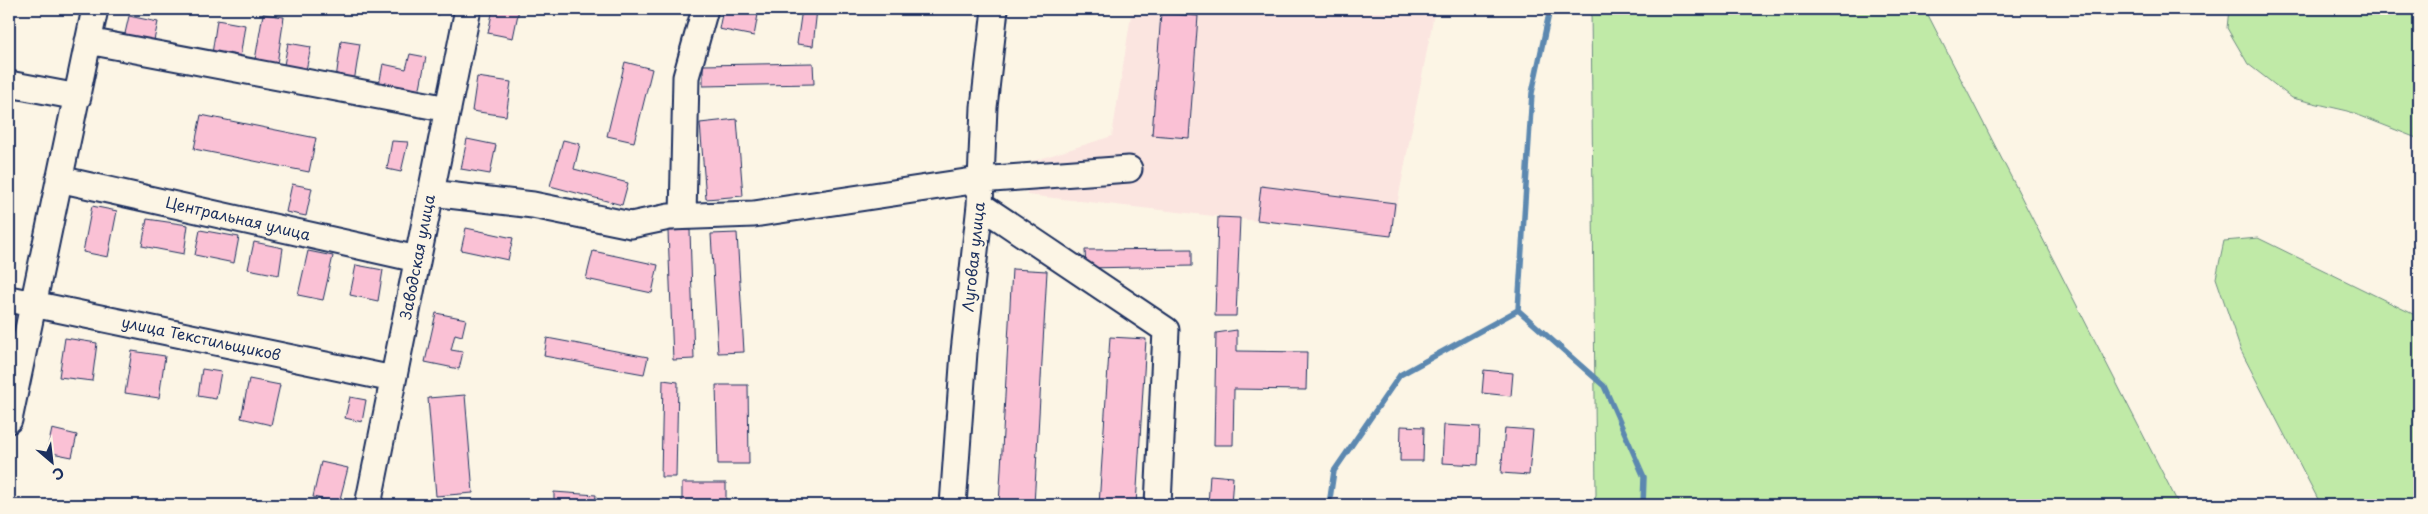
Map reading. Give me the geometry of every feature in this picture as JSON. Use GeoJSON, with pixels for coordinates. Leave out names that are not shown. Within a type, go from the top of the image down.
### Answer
{"type":"FeatureCollection","features":[{"type":"Feature","properties":{"kind":"street"},"geometry":{"type":"LineString","coordinates":[[9,420],[96,9]]}},
{"type":"Feature","properties":{"kind":"street","name":"Заводская улица"},"geometry":{"type":"LineString","coordinates":[[368,505],[468,9]]}},
{"type":"Feature","properties":{"kind":"street"},"geometry":{"type":"LineString","coordinates":[[684,216],[686,77],[706,9]]}},
{"type":"Feature","properties":{"kind":"street","name":"Луговая улица"},"geometry":{"type":"LineString","coordinates":[[953,505],[964,352],[980,192],[995,9]]}},
{"type":"Feature","properties":{"kind":"street"},"geometry":{"type":"LineString","coordinates":[[88,41],[448,109]]}},
{"type":"Feature","properties":{"kind":"street"},"geometry":{"type":"LineString","coordinates":[[9,84],[78,97]]}},
{"type":"Feature","properties":{"kind":"street"},"geometry":{"type":"LineString","coordinates":[[431,192],[533,205],[631,225],[684,216],[754,214],[980,192],[1129,169]]}},
{"type":"Feature","properties":{"kind":"street","name":"Центральная улица"},"geometry":{"type":"LineString","coordinates":[[59,179],[418,259]]}},
{"type":"Feature","properties":{"kind":"street"},"geometry":{"type":"LineString","coordinates":[[980,192],[1166,330],[1158,505]]}},
{"type":"Feature","properties":{"kind":"street","name":"улица Текстильщиков"},"geometry":{"type":"LineString","coordinates":[[9,299],[393,378]]}},
{"type":"Feature","properties":{"kind":"shaded area"},"geometry":{"type":"Polygon","coordinates":[[[1132,9],[1435,9],[1391,236],[1027,195],[1030,162],[1112,136],[1132,9]]]}},
{"type":"Feature","properties":{"kind":"green space"},"geometry":{"type":"Polygon","coordinates":[[[1591,9],[1925,9],[2179,505],[1592,505],[1596,495],[1591,9]]]}},
{"type":"Feature","properties":{"kind":"green space"},"geometry":{"type":"Polygon","coordinates":[[[2229,9],[2419,9],[2419,139],[2348,111],[2292,98],[2248,64],[2227,28],[2229,9]]]}},
{"type":"Feature","properties":{"kind":"green space"},"geometry":{"type":"Polygon","coordinates":[[[2258,238],[2419,317],[2419,488],[2411,505],[2321,505],[2241,351],[2216,278],[2224,241],[2258,238]]]}},
{"type":"Feature","properties":{"kind":"building"},"geometry":{"type":"Polygon","coordinates":[[[410,9],[439,9],[438,15],[410,9]]]}},
{"type":"Feature","properties":{"kind":"building"},"geometry":{"type":"Polygon","coordinates":[[[493,9],[519,9],[513,38],[488,33],[493,9]]]}},
{"type":"Feature","properties":{"kind":"building"},"geometry":{"type":"Polygon","coordinates":[[[723,9],[759,9],[754,36],[719,29],[723,9]]]}},
{"type":"Feature","properties":{"kind":"building"},"geometry":{"type":"Polygon","coordinates":[[[802,9],[817,9],[813,46],[797,44],[802,9]]]}},
{"type":"Feature","properties":{"kind":"building"},"geometry":{"type":"Polygon","coordinates":[[[1161,13],[1198,16],[1189,138],[1152,135],[1161,13]]]}},
{"type":"Feature","properties":{"kind":"building"},"geometry":{"type":"Polygon","coordinates":[[[263,14],[284,17],[277,64],[255,60],[263,14]]]}},
{"type":"Feature","properties":{"kind":"building"},"geometry":{"type":"Polygon","coordinates":[[[129,16],[158,22],[153,45],[124,38],[129,16]]]}},
{"type":"Feature","properties":{"kind":"building"},"geometry":{"type":"Polygon","coordinates":[[[217,20],[245,25],[240,58],[212,54],[217,20]]]}},
{"type":"Feature","properties":{"kind":"building"},"geometry":{"type":"Polygon","coordinates":[[[341,41],[360,44],[354,82],[336,79],[341,41]]]}},
{"type":"Feature","properties":{"kind":"building"},"geometry":{"type":"Polygon","coordinates":[[[288,43],[311,47],[306,70],[284,65],[288,43]]]}},
{"type":"Feature","properties":{"kind":"building"},"geometry":{"type":"Polygon","coordinates":[[[410,54],[426,57],[419,93],[379,85],[383,64],[406,69],[410,54]]]}},
{"type":"Feature","properties":{"kind":"building"},"geometry":{"type":"Polygon","coordinates":[[[625,62],[652,69],[634,142],[607,136],[625,62]]]}},
{"type":"Feature","properties":{"kind":"building"},"geometry":{"type":"Polygon","coordinates":[[[813,63],[814,84],[703,86],[703,65],[813,63]]]}},
{"type":"Feature","properties":{"kind":"building"},"geometry":{"type":"Polygon","coordinates":[[[477,77],[511,82],[506,116],[472,111],[477,77]]]}},
{"type":"Feature","properties":{"kind":"building"},"geometry":{"type":"Polygon","coordinates":[[[201,115],[316,138],[309,172],[194,149],[201,115]]]}},
{"type":"Feature","properties":{"kind":"building"},"geometry":{"type":"Polygon","coordinates":[[[737,119],[743,196],[706,199],[700,123],[737,119]]]}},
{"type":"Feature","properties":{"kind":"building"},"geometry":{"type":"Polygon","coordinates":[[[467,139],[496,145],[490,174],[461,169],[467,139]]]}},
{"type":"Feature","properties":{"kind":"building"},"geometry":{"type":"Polygon","coordinates":[[[563,140],[580,144],[574,169],[628,183],[622,205],[550,186],[563,140]]]}},
{"type":"Feature","properties":{"kind":"building"},"geometry":{"type":"Polygon","coordinates":[[[392,141],[408,142],[401,172],[387,169],[392,141]]]}},
{"type":"Feature","properties":{"kind":"building"},"geometry":{"type":"Polygon","coordinates":[[[292,184],[312,188],[306,216],[286,212],[292,184]]]}},
{"type":"Feature","properties":{"kind":"building"},"geometry":{"type":"Polygon","coordinates":[[[1261,186],[1395,203],[1391,236],[1257,220],[1261,186]]]}},
{"type":"Feature","properties":{"kind":"building"},"geometry":{"type":"Polygon","coordinates":[[[92,206],[117,211],[108,257],[83,252],[92,206]]]}},
{"type":"Feature","properties":{"kind":"building"},"geometry":{"type":"Polygon","coordinates":[[[1218,217],[1240,218],[1236,316],[1215,316],[1218,217]]]}},
{"type":"Feature","properties":{"kind":"building"},"geometry":{"type":"Polygon","coordinates":[[[147,219],[188,225],[184,254],[142,246],[147,219]]]}},
{"type":"Feature","properties":{"kind":"building"},"geometry":{"type":"Polygon","coordinates":[[[466,228],[513,238],[508,260],[461,250],[466,228]]]}},
{"type":"Feature","properties":{"kind":"building"},"geometry":{"type":"Polygon","coordinates":[[[200,230],[239,237],[234,263],[195,255],[200,230]]]}},
{"type":"Feature","properties":{"kind":"building"},"geometry":{"type":"Polygon","coordinates":[[[690,230],[694,359],[673,360],[668,231],[690,230]]]}},
{"type":"Feature","properties":{"kind":"building"},"geometry":{"type":"Polygon","coordinates":[[[737,233],[744,352],[718,353],[711,234],[737,233]]]}},
{"type":"Feature","properties":{"kind":"building"},"geometry":{"type":"Polygon","coordinates":[[[254,242],[283,248],[279,275],[248,269],[254,242]]]}},
{"type":"Feature","properties":{"kind":"building"},"geometry":{"type":"Polygon","coordinates":[[[1192,249],[1192,266],[1086,268],[1085,250],[1192,249]]]}},
{"type":"Feature","properties":{"kind":"building"},"geometry":{"type":"Polygon","coordinates":[[[308,251],[333,256],[323,300],[298,295],[308,251]]]}},
{"type":"Feature","properties":{"kind":"building"},"geometry":{"type":"Polygon","coordinates":[[[593,251],[658,265],[652,293],[586,279],[593,251]]]}},
{"type":"Feature","properties":{"kind":"building"},"geometry":{"type":"Polygon","coordinates":[[[356,265],[383,270],[378,301],[350,295],[356,265]]]}},
{"type":"Feature","properties":{"kind":"building"},"geometry":{"type":"Polygon","coordinates":[[[1012,269],[1047,271],[1034,505],[999,505],[1012,269]]]}},
{"type":"Feature","properties":{"kind":"building"},"geometry":{"type":"Polygon","coordinates":[[[436,313],[466,319],[462,336],[455,334],[451,350],[463,352],[459,369],[425,362],[436,313]]]}},
{"type":"Feature","properties":{"kind":"building"},"geometry":{"type":"Polygon","coordinates":[[[1237,330],[1237,351],[1307,352],[1306,390],[1234,389],[1233,445],[1214,445],[1216,333],[1237,330]]]}},
{"type":"Feature","properties":{"kind":"building"},"geometry":{"type":"Polygon","coordinates":[[[1110,337],[1146,339],[1136,505],[1099,505],[1110,337]]]}},
{"type":"Feature","properties":{"kind":"building"},"geometry":{"type":"Polygon","coordinates":[[[65,338],[97,343],[92,381],[59,377],[65,338]]]}},
{"type":"Feature","properties":{"kind":"building"},"geometry":{"type":"Polygon","coordinates":[[[547,338],[648,357],[644,374],[544,356],[547,338]]]}},
{"type":"Feature","properties":{"kind":"building"},"geometry":{"type":"Polygon","coordinates":[[[132,351],[165,356],[159,398],[125,393],[132,351]]]}},
{"type":"Feature","properties":{"kind":"building"},"geometry":{"type":"Polygon","coordinates":[[[202,369],[221,372],[216,399],[198,396],[202,369]]]}},
{"type":"Feature","properties":{"kind":"building"},"geometry":{"type":"Polygon","coordinates":[[[1484,370],[1513,373],[1511,396],[1482,393],[1484,370]]]}},
{"type":"Feature","properties":{"kind":"building"},"geometry":{"type":"Polygon","coordinates":[[[249,379],[280,385],[271,425],[241,418],[249,379]]]}},
{"type":"Feature","properties":{"kind":"building"},"geometry":{"type":"Polygon","coordinates":[[[663,380],[678,382],[676,477],[661,477],[663,380]]]}},
{"type":"Feature","properties":{"kind":"building"},"geometry":{"type":"Polygon","coordinates":[[[716,385],[748,385],[749,464],[718,464],[716,385]]]}},
{"type":"Feature","properties":{"kind":"building"},"geometry":{"type":"Polygon","coordinates":[[[465,395],[473,493],[436,496],[428,398],[465,395]]]}},
{"type":"Feature","properties":{"kind":"building"},"geometry":{"type":"Polygon","coordinates":[[[350,397],[366,400],[362,422],[345,418],[350,397]]]}},
{"type":"Feature","properties":{"kind":"building"},"geometry":{"type":"Polygon","coordinates":[[[1444,425],[1480,427],[1478,465],[1442,463],[1444,425]]]}},
{"type":"Feature","properties":{"kind":"building"},"geometry":{"type":"Polygon","coordinates":[[[1401,426],[1424,427],[1423,461],[1400,461],[1401,426]]]}},
{"type":"Feature","properties":{"kind":"building"},"geometry":{"type":"Polygon","coordinates":[[[1505,428],[1533,430],[1529,475],[1501,473],[1505,428]]]}},
{"type":"Feature","properties":{"kind":"building"},"geometry":{"type":"Polygon","coordinates":[[[52,429],[77,435],[72,457],[47,452],[52,429]]]}},
{"type":"Feature","properties":{"kind":"building"},"geometry":{"type":"Polygon","coordinates":[[[321,462],[348,468],[339,503],[313,497],[321,462]]]}},
{"type":"Feature","properties":{"kind":"building"},"geometry":{"type":"Polygon","coordinates":[[[1210,475],[1233,477],[1231,505],[1208,505],[1210,475]]]}},
{"type":"Feature","properties":{"kind":"building"},"geometry":{"type":"Polygon","coordinates":[[[682,483],[726,483],[726,505],[682,505],[682,483]]]}},
{"type":"Feature","properties":{"kind":"building"},"geometry":{"type":"Polygon","coordinates":[[[554,492],[596,495],[595,505],[554,505],[554,492]]]}},
{"type":"Feature","properties":{"kind":"waterway"},"geometry":{"type":"LineString","coordinates":[[1518,310],[1532,93],[1550,9]]}},
{"type":"Feature","properties":{"kind":"waterway"},"geometry":{"type":"LineString","coordinates":[[1518,310],[1604,386],[1644,477],[1643,505]]}},
{"type":"Feature","properties":{"kind":"waterway"},"geometry":{"type":"LineString","coordinates":[[1329,505],[1334,471],[1400,375],[1518,310]]}}]}
